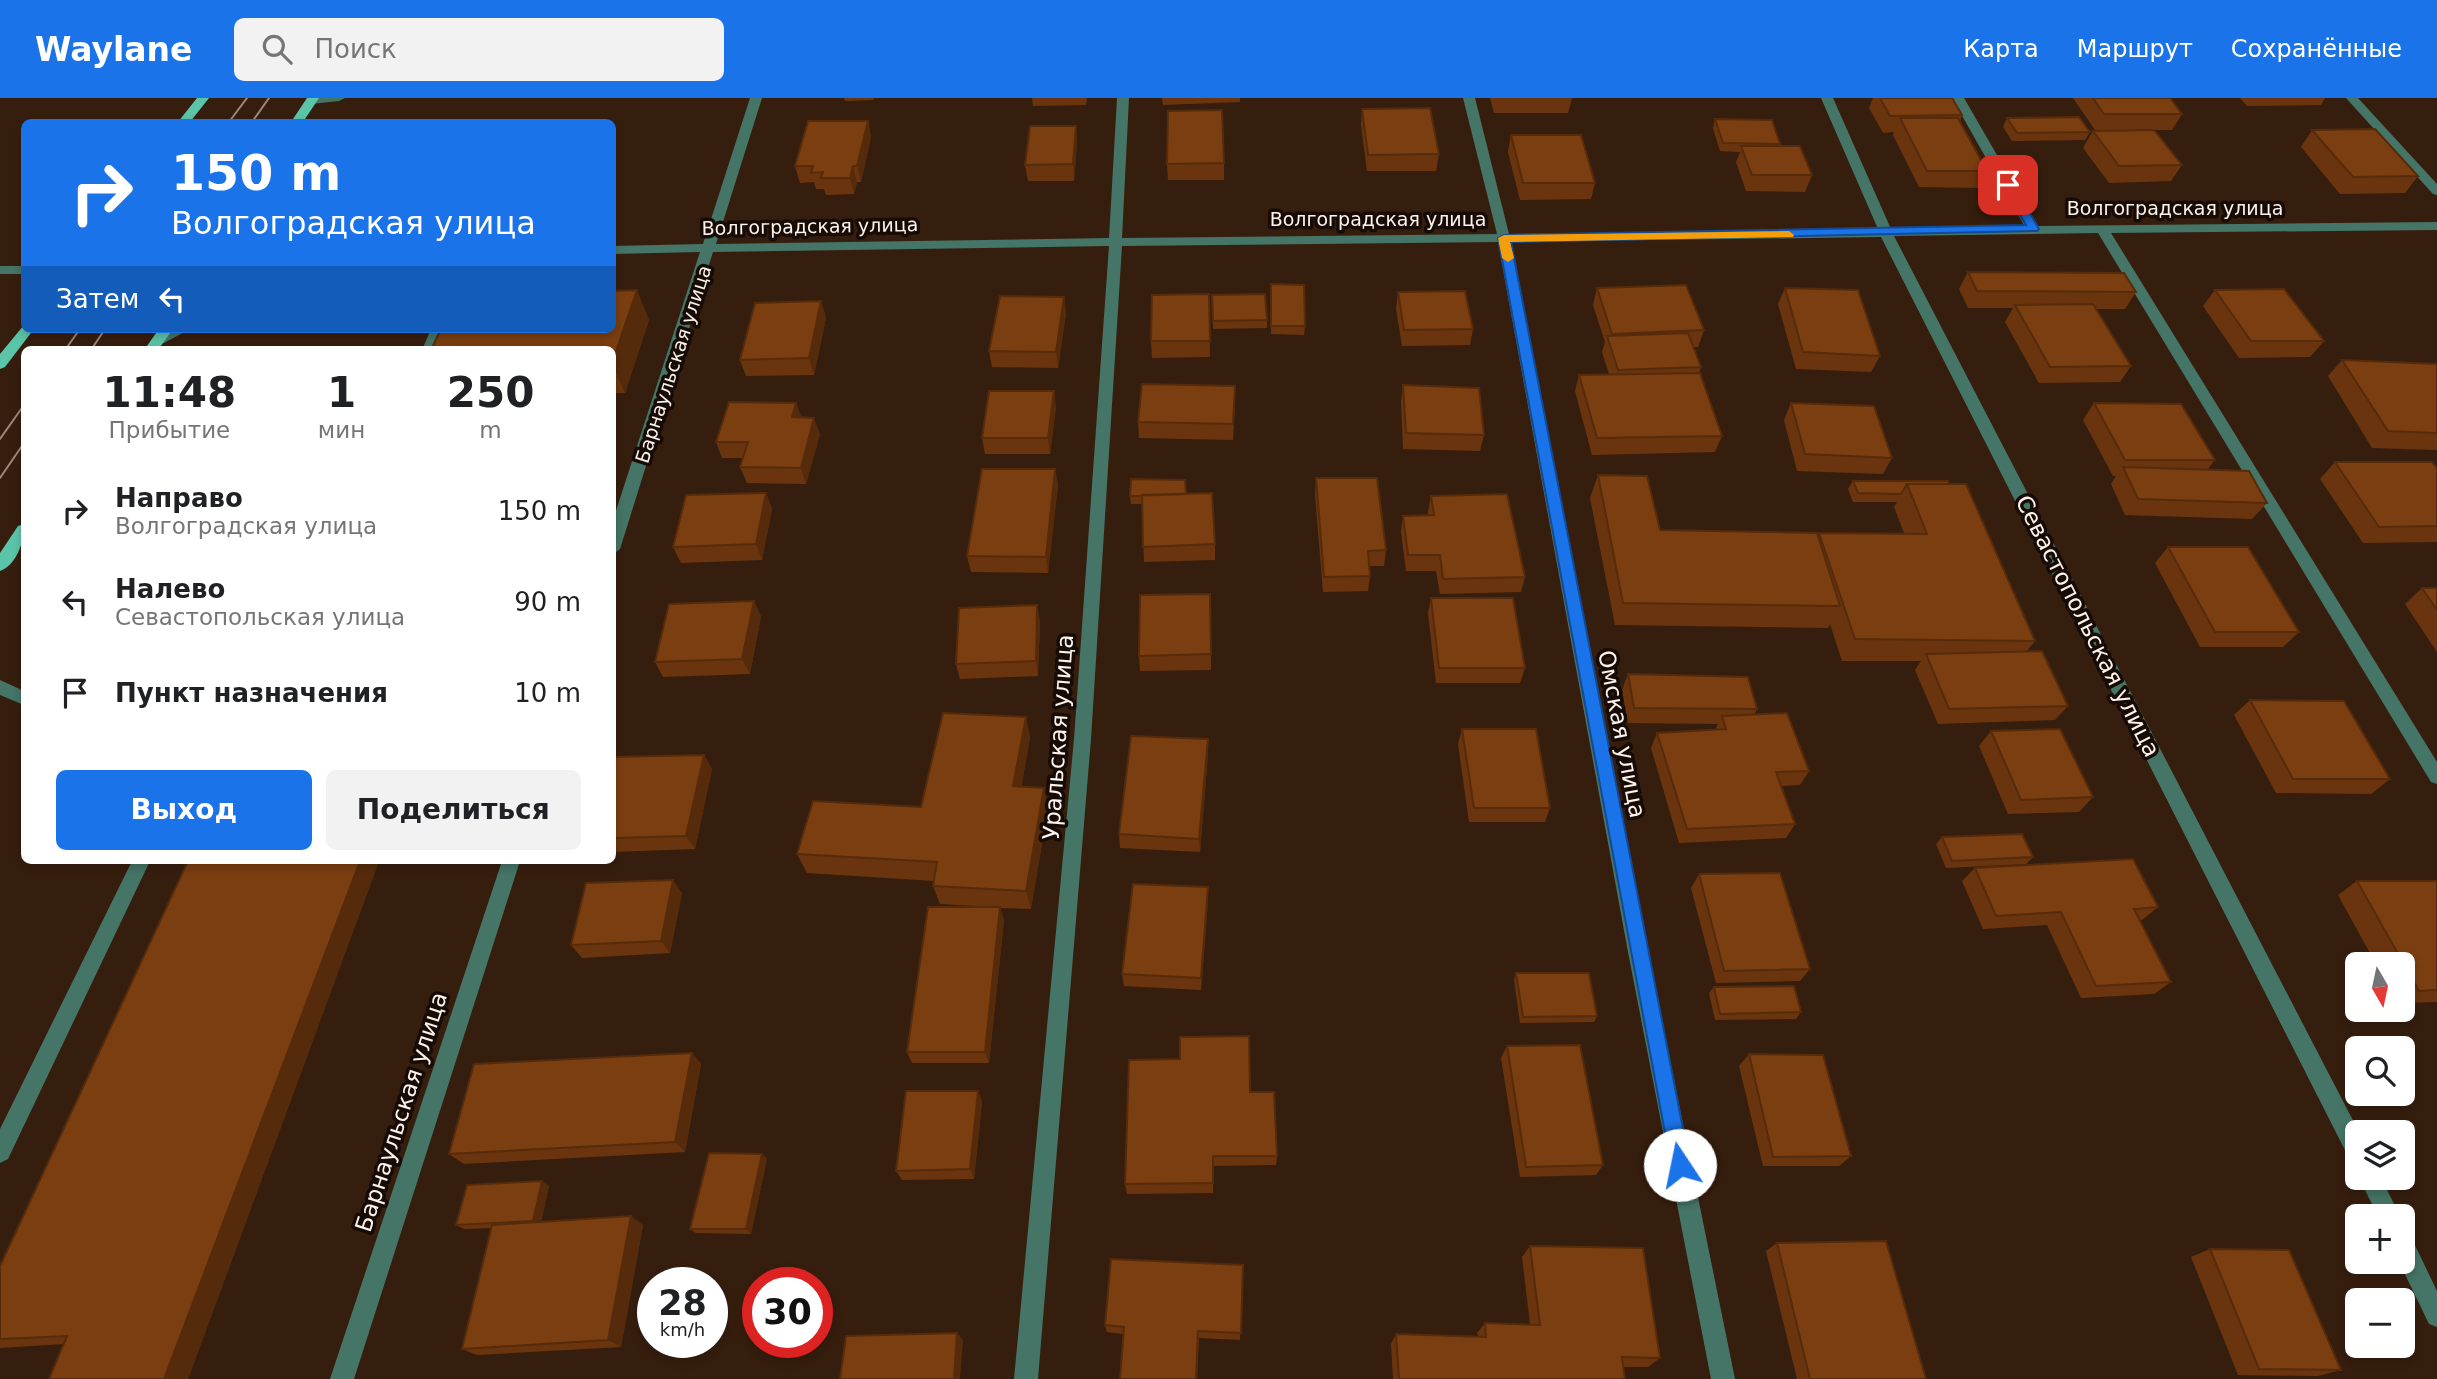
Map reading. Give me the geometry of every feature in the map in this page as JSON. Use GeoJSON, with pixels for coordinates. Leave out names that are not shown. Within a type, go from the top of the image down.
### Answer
{"type":"FeatureCollection","features":[{"type":"Feature","properties":{"kind":"main road"},"geometry":{"type":"LineString","coordinates":[[186,119],[203,98]]}},
{"type":"Feature","properties":{"kind":"main road"},"geometry":{"type":"LineString","coordinates":[[300,119],[312,99]]}},
{"type":"Feature","properties":{"kind":"main road"},"geometry":{"type":"LineString","coordinates":[[0,365],[24,333]]}},
{"type":"Feature","properties":{"kind":"main road"},"geometry":{"type":"LineString","coordinates":[[0,565],[21,534]]}},
{"type":"Feature","properties":{"kind":"street"},"geometry":{"type":"LineString","coordinates":[[312,99],[338,98]]}},
{"type":"Feature","properties":{"kind":"street","name":"Барнаульская улица"},"geometry":{"type":"LineString","coordinates":[[616,537],[711,247],[756,98]]}},
{"type":"Feature","properties":{"kind":"street","name":"Уральская улица"},"geometry":{"type":"LineString","coordinates":[[1026,1379],[1069,931],[1116,240],[1123,98]]}},
{"type":"Feature","properties":{"kind":"street","name":"Омская улица"},"geometry":{"type":"LineString","coordinates":[[1469,98],[1504,238],[1635,938],[1723,1379]]}},
{"type":"Feature","properties":{"kind":"street","name":"Севастопольская улица"},"geometry":{"type":"LineString","coordinates":[[1827,98],[1886,233],[2345,1128]]}},
{"type":"Feature","properties":{"kind":"street"},"geometry":{"type":"LineString","coordinates":[[1958,98],[2033,229]]}},
{"type":"Feature","properties":{"kind":"street"},"geometry":{"type":"LineString","coordinates":[[2352,98],[2437,191]]}},
{"type":"Feature","properties":{"kind":"street","name":"Волгоградская улица"},"geometry":{"type":"LineString","coordinates":[[616,250],[1116,240],[1504,238],[2101,228],[2437,226]]}},
{"type":"Feature","properties":{"kind":"street"},"geometry":{"type":"LineString","coordinates":[[2101,228],[2437,777]]}},
{"type":"Feature","properties":{"kind":"street"},"geometry":{"type":"LineString","coordinates":[[0,270],[21,270]]}},
{"type":"Feature","properties":{"kind":"street"},"geometry":{"type":"LineString","coordinates":[[0,687],[21,697]]}},
{"type":"Feature","properties":{"kind":"street"},"geometry":{"type":"LineString","coordinates":[[0,1152],[140,864]]}},
{"type":"Feature","properties":{"kind":"street","name":"Барнаульская улица"},"geometry":{"type":"LineString","coordinates":[[342,1379],[510,864]]}},
{"type":"Feature","properties":{"kind":"street"},"geometry":{"type":"LineString","coordinates":[[2415,1270],[2437,1316]]}},
{"type":"Feature","properties":{"kind":"building"},"geometry":{"type":"Polygon","coordinates":[[[1880,98],[1952,98],[1962,115],[1890,116],[1880,98]]]}},
{"type":"Feature","properties":{"kind":"building"},"geometry":{"type":"Polygon","coordinates":[[[2093,98],[2170,98],[2182,114],[2104,114],[2093,98]]]}},
{"type":"Feature","properties":{"kind":"building"},"geometry":{"type":"Polygon","coordinates":[[[1430,108],[1439,154],[1368,155],[1362,109],[1430,108]]]}},
{"type":"Feature","properties":{"kind":"building"},"geometry":{"type":"Polygon","coordinates":[[[1222,110],[1224,163],[1167,164],[1168,111],[1222,110]]]}},
{"type":"Feature","properties":{"kind":"building"},"geometry":{"type":"Polygon","coordinates":[[[2079,117],[2090,132],[2017,133],[2007,118],[2079,117]]]}},
{"type":"Feature","properties":{"kind":"building"},"geometry":{"type":"Polygon","coordinates":[[[1900,118],[1958,118],[1987,171],[1927,171],[1900,118]]]}},
{"type":"Feature","properties":{"kind":"building"},"geometry":{"type":"Polygon","coordinates":[[[1715,119],[1772,120],[1780,144],[1723,143],[1715,119]]]}},
{"type":"Feature","properties":{"kind":"building"},"geometry":{"type":"Polygon","coordinates":[[[808,121],[868,121],[857,166],[853,166],[850,178],[821,178],[823,172],[811,173],[813,166],[795,166],[808,121]]]}},
{"type":"Feature","properties":{"kind":"building"},"geometry":{"type":"Polygon","coordinates":[[[1030,126],[1076,126],[1073,164],[1025,165],[1030,126]]]}},
{"type":"Feature","properties":{"kind":"building"},"geometry":{"type":"Polygon","coordinates":[[[2375,129],[2418,176],[2353,177],[2312,130],[2375,129]]]}},
{"type":"Feature","properties":{"kind":"building"},"geometry":{"type":"Polygon","coordinates":[[[2154,130],[2182,165],[2119,166],[2093,131],[2154,130]]]}},
{"type":"Feature","properties":{"kind":"building"},"geometry":{"type":"Polygon","coordinates":[[[1511,135],[1581,135],[1595,183],[1523,183],[1511,135]]]}},
{"type":"Feature","properties":{"kind":"building"},"geometry":{"type":"Polygon","coordinates":[[[1741,146],[1800,146],[1812,175],[1752,175],[1741,146]]]}},
{"type":"Feature","properties":{"kind":"building"},"geometry":{"type":"Polygon","coordinates":[[[1968,272],[2124,273],[2136,292],[1977,291],[1968,272]]]}},
{"type":"Feature","properties":{"kind":"building"},"geometry":{"type":"Polygon","coordinates":[[[1271,284],[1304,285],[1305,326],[1271,326],[1271,284]]]}},
{"type":"Feature","properties":{"kind":"building"},"geometry":{"type":"Polygon","coordinates":[[[1686,285],[1704,330],[1612,334],[1597,288],[1686,285]]]}},
{"type":"Feature","properties":{"kind":"building"},"geometry":{"type":"Polygon","coordinates":[[[1785,288],[1858,290],[1880,356],[1803,352],[1785,288]]]}},
{"type":"Feature","properties":{"kind":"building"},"geometry":{"type":"Polygon","coordinates":[[[2284,289],[2324,341],[2251,341],[2215,290],[2284,289]]]}},
{"type":"Feature","properties":{"kind":"building"},"geometry":{"type":"Polygon","coordinates":[[[637,290],[616,351],[616,346],[433,346],[439,333],[616,333],[616,291],[637,290]]]}},
{"type":"Feature","properties":{"kind":"building"},"geometry":{"type":"Polygon","coordinates":[[[1465,291],[1473,329],[1404,330],[1398,292],[1465,291]]]}},
{"type":"Feature","properties":{"kind":"building"},"geometry":{"type":"Polygon","coordinates":[[[1209,294],[1210,341],[1151,341],[1152,295],[1209,294]]]}},
{"type":"Feature","properties":{"kind":"building"},"geometry":{"type":"Polygon","coordinates":[[[1265,294],[1267,320],[1213,321],[1212,295],[1265,294]]]}},
{"type":"Feature","properties":{"kind":"building"},"geometry":{"type":"Polygon","coordinates":[[[1000,296],[1064,297],[1056,352],[989,351],[1000,296]]]}},
{"type":"Feature","properties":{"kind":"building"},"geometry":{"type":"Polygon","coordinates":[[[821,301],[809,358],[740,360],[755,303],[821,301]]]}},
{"type":"Feature","properties":{"kind":"building"},"geometry":{"type":"Polygon","coordinates":[[[2093,304],[2131,366],[2050,367],[2015,305],[2093,304]]]}},
{"type":"Feature","properties":{"kind":"building"},"geometry":{"type":"Polygon","coordinates":[[[1688,333],[1701,367],[1618,370],[1607,336],[1688,333]]]}},
{"type":"Feature","properties":{"kind":"building"},"geometry":{"type":"Polygon","coordinates":[[[2342,360],[2437,364],[2437,433],[2388,431],[2342,360]]]}},
{"type":"Feature","properties":{"kind":"building"},"geometry":{"type":"Polygon","coordinates":[[[1700,373],[1722,436],[1597,438],[1579,375],[1700,373]]]}},
{"type":"Feature","properties":{"kind":"building"},"geometry":{"type":"Polygon","coordinates":[[[1142,384],[1235,386],[1233,424],[1138,422],[1142,384]]]}},
{"type":"Feature","properties":{"kind":"building"},"geometry":{"type":"Polygon","coordinates":[[[1403,385],[1479,388],[1484,435],[1406,433],[1403,385]]]}},
{"type":"Feature","properties":{"kind":"building"},"geometry":{"type":"Polygon","coordinates":[[[989,391],[1054,391],[1048,438],[982,438],[989,391]]]}},
{"type":"Feature","properties":{"kind":"building"},"geometry":{"type":"Polygon","coordinates":[[[729,402],[796,403],[792,417],[814,418],[801,468],[740,467],[748,442],[716,442],[729,402]]]}},
{"type":"Feature","properties":{"kind":"building"},"geometry":{"type":"Polygon","coordinates":[[[1791,403],[1874,406],[1892,458],[1805,454],[1791,403]]]}},
{"type":"Feature","properties":{"kind":"building"},"geometry":{"type":"Polygon","coordinates":[[[2094,403],[2181,404],[2215,460],[2125,460],[2094,403]]]}},
{"type":"Feature","properties":{"kind":"building"},"geometry":{"type":"Polygon","coordinates":[[[2335,462],[2432,462],[2437,468],[2437,526],[2379,527],[2335,462]]]}},
{"type":"Feature","properties":{"kind":"building"},"geometry":{"type":"Polygon","coordinates":[[[2123,467],[2249,471],[2267,503],[2138,499],[2123,467]]]}},
{"type":"Feature","properties":{"kind":"building"},"geometry":{"type":"Polygon","coordinates":[[[982,469],[1055,469],[1046,557],[967,556],[982,469]]]}},
{"type":"Feature","properties":{"kind":"building"},"geometry":{"type":"Polygon","coordinates":[[[1598,475],[1647,476],[1660,530],[1817,533],[1840,606],[1623,603],[1598,475]]]}},
{"type":"Feature","properties":{"kind":"building"},"geometry":{"type":"Polygon","coordinates":[[[1316,478],[1377,478],[1386,550],[1368,551],[1370,576],[1324,577],[1316,478]]]}},
{"type":"Feature","properties":{"kind":"building"},"geometry":{"type":"Polygon","coordinates":[[[1131,479],[1185,480],[1186,494],[1130,496],[1131,479]]]}},
{"type":"Feature","properties":{"kind":"building"},"geometry":{"type":"Polygon","coordinates":[[[1853,481],[1948,481],[1949,484],[1907,484],[1901,494],[1858,493],[1853,481]]]}},
{"type":"Feature","properties":{"kind":"building"},"geometry":{"type":"Polygon","coordinates":[[[1907,484],[1966,484],[2035,641],[1855,639],[1819,533],[1927,534],[1907,484]]]}},
{"type":"Feature","properties":{"kind":"building"},"geometry":{"type":"Polygon","coordinates":[[[766,493],[756,544],[673,547],[686,495],[766,493]]]}},
{"type":"Feature","properties":{"kind":"building"},"geometry":{"type":"Polygon","coordinates":[[[1212,493],[1215,544],[1143,547],[1142,495],[1212,493]]]}},
{"type":"Feature","properties":{"kind":"building"},"geometry":{"type":"Polygon","coordinates":[[[1507,494],[1525,577],[1443,579],[1440,555],[1408,555],[1403,516],[1434,515],[1431,496],[1507,494]]]}},
{"type":"Feature","properties":{"kind":"building"},"geometry":{"type":"Polygon","coordinates":[[[2168,547],[2248,547],[2299,632],[2215,632],[2168,547]]]}},
{"type":"Feature","properties":{"kind":"building"},"geometry":{"type":"Polygon","coordinates":[[[2422,588],[2437,588],[2437,610],[2422,588]]]}},
{"type":"Feature","properties":{"kind":"building"},"geometry":{"type":"Polygon","coordinates":[[[1210,594],[1211,654],[1139,656],[1140,595],[1210,594]]]}},
{"type":"Feature","properties":{"kind":"building"},"geometry":{"type":"Polygon","coordinates":[[[1431,598],[1513,598],[1525,668],[1439,668],[1431,598]]]}},
{"type":"Feature","properties":{"kind":"building"},"geometry":{"type":"Polygon","coordinates":[[[754,601],[742,659],[655,662],[669,604],[754,601]]]}},
{"type":"Feature","properties":{"kind":"building"},"geometry":{"type":"Polygon","coordinates":[[[1037,605],[1036,661],[956,664],[959,608],[1037,605]]]}},
{"type":"Feature","properties":{"kind":"building"},"geometry":{"type":"Polygon","coordinates":[[[2042,651],[2068,706],[1949,709],[1926,654],[2042,651]]]}},
{"type":"Feature","properties":{"kind":"building"},"geometry":{"type":"Polygon","coordinates":[[[1628,674],[1748,677],[1757,709],[1634,708],[1628,674]]]}},
{"type":"Feature","properties":{"kind":"building"},"geometry":{"type":"Polygon","coordinates":[[[2250,700],[2344,701],[2390,779],[2293,779],[2250,700]]]}},
{"type":"Feature","properties":{"kind":"building"},"geometry":{"type":"Polygon","coordinates":[[[943,713],[1026,717],[1013,786],[1044,788],[1026,891],[933,886],[937,862],[797,854],[813,801],[921,807],[943,713]]]}},
{"type":"Feature","properties":{"kind":"building"},"geometry":{"type":"Polygon","coordinates":[[[1787,713],[1809,771],[1776,772],[1795,824],[1687,829],[1657,733],[1726,729],[1722,716],[1787,713]]]}},
{"type":"Feature","properties":{"kind":"building"},"geometry":{"type":"Polygon","coordinates":[[[1462,729],[1536,729],[1550,808],[1474,808],[1462,729]]]}},
{"type":"Feature","properties":{"kind":"building"},"geometry":{"type":"Polygon","coordinates":[[[2060,729],[2093,797],[2021,800],[1991,731],[2060,729]]]}},
{"type":"Feature","properties":{"kind":"building"},"geometry":{"type":"Polygon","coordinates":[[[1131,736],[1208,739],[1199,839],[1119,834],[1131,736]]]}},
{"type":"Feature","properties":{"kind":"building"},"geometry":{"type":"Polygon","coordinates":[[[704,755],[686,836],[616,838],[616,757],[704,755]]]}},
{"type":"Feature","properties":{"kind":"building"},"geometry":{"type":"Polygon","coordinates":[[[2022,834],[2033,857],[1952,861],[1942,837],[2022,834]]]}},
{"type":"Feature","properties":{"kind":"building"},"geometry":{"type":"Polygon","coordinates":[[[2133,859],[2158,907],[2134,909],[2171,982],[2096,986],[2061,912],[1996,916],[1975,868],[2133,859]]]}},
{"type":"Feature","properties":{"kind":"building"},"geometry":{"type":"Polygon","coordinates":[[[187,864],[359,864],[164,1379],[49,1379],[67,1336],[0,1339],[0,1266],[187,864]]]}},
{"type":"Feature","properties":{"kind":"building"},"geometry":{"type":"Polygon","coordinates":[[[1780,873],[1810,969],[1724,971],[1699,874],[1780,873]]]}},
{"type":"Feature","properties":{"kind":"building"},"geometry":{"type":"Polygon","coordinates":[[[673,880],[661,941],[571,945],[586,883],[673,880]]]}},
{"type":"Feature","properties":{"kind":"building"},"geometry":{"type":"Polygon","coordinates":[[[2357,881],[2437,881],[2437,990],[2419,991],[2415,984],[2415,952],[2397,952],[2357,881]]]}},
{"type":"Feature","properties":{"kind":"building"},"geometry":{"type":"Polygon","coordinates":[[[1133,884],[1208,887],[1201,978],[1122,974],[1133,884]]]}},
{"type":"Feature","properties":{"kind":"building"},"geometry":{"type":"Polygon","coordinates":[[[928,907],[1000,907],[985,1052],[907,1052],[928,907]]]}},
{"type":"Feature","properties":{"kind":"building"},"geometry":{"type":"Polygon","coordinates":[[[1516,973],[1589,973],[1597,1016],[1523,1017],[1516,973]]]}},
{"type":"Feature","properties":{"kind":"building"},"geometry":{"type":"Polygon","coordinates":[[[1794,986],[1801,1012],[1720,1014],[1714,987],[1794,986]]]}},
{"type":"Feature","properties":{"kind":"building"},"geometry":{"type":"Polygon","coordinates":[[[1249,1036],[1250,1092],[1274,1092],[1277,1156],[1213,1156],[1213,1183],[1125,1184],[1129,1060],[1180,1059],[1180,1037],[1249,1036]]]}},
{"type":"Feature","properties":{"kind":"building"},"geometry":{"type":"Polygon","coordinates":[[[1580,1045],[1603,1165],[1526,1167],[1507,1046],[1580,1045]]]}},
{"type":"Feature","properties":{"kind":"building"},"geometry":{"type":"Polygon","coordinates":[[[692,1053],[675,1142],[449,1154],[474,1064],[692,1053]]]}},
{"type":"Feature","properties":{"kind":"building"},"geometry":{"type":"Polygon","coordinates":[[[1749,1054],[1823,1055],[1851,1156],[1773,1157],[1749,1054]]]}},
{"type":"Feature","properties":{"kind":"building"},"geometry":{"type":"Polygon","coordinates":[[[906,1091],[978,1091],[970,1169],[896,1171],[906,1091]]]}},
{"type":"Feature","properties":{"kind":"building"},"geometry":{"type":"Polygon","coordinates":[[[709,1153],[762,1154],[746,1229],[690,1229],[709,1153]]]}},
{"type":"Feature","properties":{"kind":"building"},"geometry":{"type":"Polygon","coordinates":[[[542,1181],[533,1221],[456,1225],[467,1185],[542,1181]]]}},
{"type":"Feature","properties":{"kind":"building"},"geometry":{"type":"Polygon","coordinates":[[[631,1216],[608,1340],[462,1349],[492,1225],[631,1216]]]}},
{"type":"Feature","properties":{"kind":"building"},"geometry":{"type":"Polygon","coordinates":[[[1886,1241],[1926,1379],[1810,1379],[1777,1243],[1886,1241]]]}},
{"type":"Feature","properties":{"kind":"building"},"geometry":{"type":"Polygon","coordinates":[[[1530,1246],[1643,1248],[1660,1358],[1622,1357],[1625,1379],[1399,1379],[1396,1334],[1486,1337],[1485,1323],[1540,1325],[1530,1246]]]}},
{"type":"Feature","properties":{"kind":"building"},"geometry":{"type":"Polygon","coordinates":[[[2210,1249],[2289,1250],[2341,1370],[2259,1369],[2210,1249]]]}},
{"type":"Feature","properties":{"kind":"building"},"geometry":{"type":"Polygon","coordinates":[[[1111,1259],[1243,1265],[1241,1333],[1198,1331],[1196,1379],[1120,1379],[1124,1327],[1105,1325],[1111,1259]]]}},
{"type":"Feature","properties":{"kind":"building"},"geometry":{"type":"Polygon","coordinates":[[[957,1333],[954,1379],[840,1379],[846,1336],[957,1333]]]}},
{"type":"Feature","properties":{"kind":"tram line"},"geometry":{"type":"LineString","coordinates":[[231,119],[247,98]]}},
{"type":"Feature","properties":{"kind":"tram line"},"geometry":{"type":"LineString","coordinates":[[254,119],[269,98]]}},
{"type":"Feature","properties":{"kind":"tram line"},"geometry":{"type":"LineString","coordinates":[[68,346],[77,333]]}},
{"type":"Feature","properties":{"kind":"tram line"},"geometry":{"type":"LineString","coordinates":[[94,346],[102,333]]}},
{"type":"Feature","properties":{"kind":"tram line"},"geometry":{"type":"LineString","coordinates":[[0,439],[21,409]]}},
{"type":"Feature","properties":{"kind":"tram line"},"geometry":{"type":"LineString","coordinates":[[0,478],[21,447]]}},
{"type":"Feature","properties":{"kind":"slow traffic"},"geometry":{"type":"LineString","coordinates":[[1508,258],[1504,238],[1789,235]]}},
{"type":"Feature","properties":{"kind":"route"},"geometry":{"type":"LineString","coordinates":[[1680,1165],[1504,238],[2033,229],[2008,185]]}}]}
